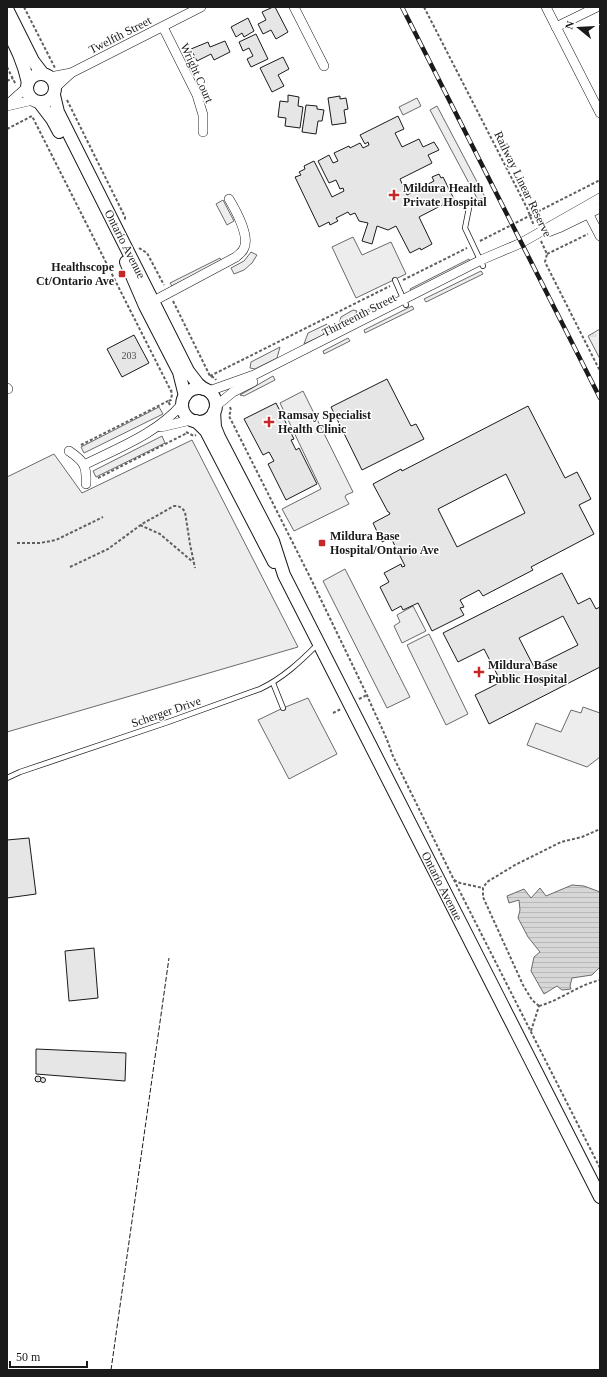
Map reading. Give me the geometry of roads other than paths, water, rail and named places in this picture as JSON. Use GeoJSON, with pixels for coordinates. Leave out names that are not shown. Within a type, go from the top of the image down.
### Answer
{"type":"FeatureCollection","features":[{"type":"Feature","properties":{"kind":"street","name":"Twelfth Street"},"geometry":{"type":"LineString","coordinates":[[52,81],[71,73],[201,7]]}},
{"type":"Feature","properties":{"kind":"street"},"geometry":{"type":"LineString","coordinates":[[294,7],[324,66]]}},
{"type":"Feature","properties":{"kind":"street"},"geometry":{"type":"LineString","coordinates":[[546,7],[600,113]]}},
{"type":"Feature","properties":{"kind":"street"},"geometry":{"type":"LineString","coordinates":[[556,27],[597,7]]}},
{"type":"Feature","properties":{"kind":"street","name":"Ontario Avenue"},"geometry":{"type":"LineString","coordinates":[[7,9],[33,61],[52,81],[58,112],[149,303],[186,391],[198,384],[211,390]]}},
{"type":"Feature","properties":{"kind":"street","name":"Wright Court"},"geometry":{"type":"LineString","coordinates":[[162,27],[197,95],[203,116],[203,132]]}},
{"type":"Feature","properties":{"kind":"street"},"geometry":{"type":"LineString","coordinates":[[7,30],[21,56],[26,71],[27,92],[36,101]]}},
{"type":"Feature","properties":{"kind":"street","name":"Twelfth Street"},"geometry":{"type":"LineString","coordinates":[[52,81],[71,73]]}},
{"type":"Feature","properties":{"kind":"street"},"geometry":{"type":"LineString","coordinates":[[34,76],[52,81],[48,101],[7,105],[34,76]]}},
{"type":"Feature","properties":{"kind":"street","name":"Ontario Avenue"},"geometry":{"type":"LineString","coordinates":[[36,101],[52,119],[128,267],[149,303]]}},
{"type":"Feature","properties":{"kind":"street"},"geometry":{"type":"LineString","coordinates":[[149,303],[236,257],[244,248],[246,243],[244,234],[239,218],[229,198]]}},
{"type":"Feature","properties":{"kind":"street","name":"Thirteenth Street"},"geometry":{"type":"LineString","coordinates":[[215,409],[226,398],[242,387],[482,263],[538,235],[561,227],[587,210],[600,198]]}},
{"type":"Feature","properties":{"kind":"street","name":"Thirteenth Street"},"geometry":{"type":"LineString","coordinates":[[587,210],[600,208]]}},
{"type":"Feature","properties":{"kind":"street"},"geometry":{"type":"LineString","coordinates":[[587,210],[598,233]]}},
{"type":"Feature","properties":{"kind":"street","name":"Thirteenth Street"},"geometry":{"type":"LineString","coordinates":[[211,390],[254,375],[405,302]]}},
{"type":"Feature","properties":{"kind":"street"},"geometry":{"type":"LineString","coordinates":[[156,428],[207,420],[215,409],[211,390],[199,388],[188,392],[186,391]]}},
{"type":"Feature","properties":{"kind":"street"},"geometry":{"type":"LineString","coordinates":[[186,391],[184,413],[194,421]]}},
{"type":"Feature","properties":{"kind":"street"},"geometry":{"type":"LineString","coordinates":[[84,465],[156,428],[176,412],[186,391]]}},
{"type":"Feature","properties":{"kind":"street","name":"Ontario Avenue"},"geometry":{"type":"LineString","coordinates":[[215,409],[215,427],[219,437],[273,541],[284,575]]}},
{"type":"Feature","properties":{"kind":"street","name":"Ontario Avenue"},"geometry":{"type":"LineString","coordinates":[[194,421],[206,431],[272,559],[284,575],[600,1197]]}},
{"type":"Feature","properties":{"kind":"street"},"geometry":{"type":"LineString","coordinates":[[69,451],[79,458],[84,465],[86,472],[86,484]]}},
{"type":"Feature","properties":{"kind":"lane"},"geometry":{"type":"LineString","coordinates":[[470,203],[466,228],[482,263]]}},
{"type":"Feature","properties":{"kind":"lane"},"geometry":{"type":"LineString","coordinates":[[395,282],[405,302]]}},
{"type":"Feature","properties":{"kind":"lane","name":"Scherger Drive"},"geometry":{"type":"LineString","coordinates":[[7,778],[35,766],[244,696],[273,683],[299,663],[319,642]]}},
{"type":"Feature","properties":{"kind":"lane"},"geometry":{"type":"LineString","coordinates":[[273,683],[283,708]]}},
{"type":"Feature","properties":{"kind":"railway"},"geometry":{"type":"LineString","coordinates":[[402,7],[600,398]]}},
{"type":"Feature","properties":{"kind":"place","name":"Mildura Health Private Hospital"},"geometry":{"type":"Point","coordinates":[394,195]}},
{"type":"Feature","properties":{"kind":"place","name":"Healthscope Ct/Ontario Ave"},"geometry":{"type":"Point","coordinates":[122,274]}},
{"type":"Feature","properties":{"kind":"place","name":"Ramsay Specialist Health Clinic"},"geometry":{"type":"Point","coordinates":[269,422]}},
{"type":"Feature","properties":{"kind":"place","name":"Mildura Base Hospital/Ontario Ave"},"geometry":{"type":"Point","coordinates":[322,543]}},
{"type":"Feature","properties":{"kind":"place","name":"Mildura Base Public Hospital"},"geometry":{"type":"Point","coordinates":[479,672]}}]}
